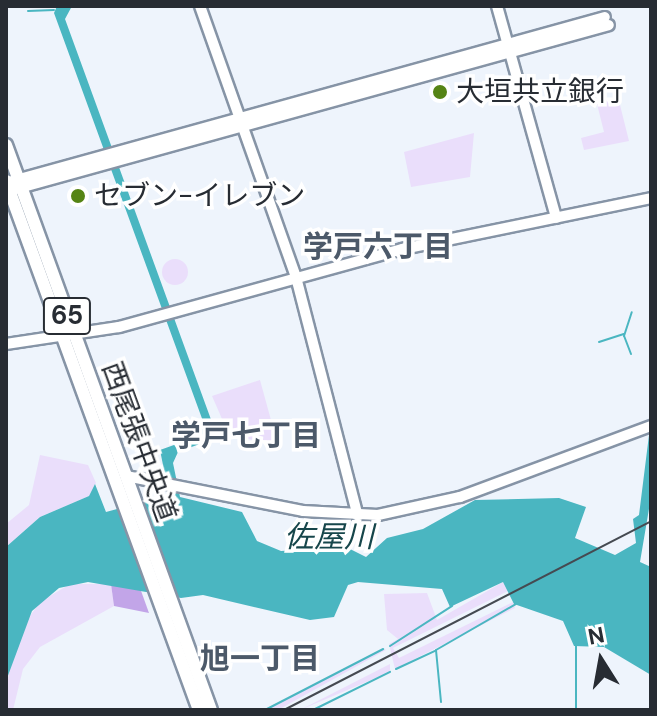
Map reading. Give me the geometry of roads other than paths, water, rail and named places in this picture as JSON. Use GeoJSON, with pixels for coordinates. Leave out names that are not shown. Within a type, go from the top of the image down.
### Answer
{"type":"FeatureCollection","features":[{"type":"Feature","properties":{"kind":"main road","name":"西尾張中央道"},"geometry":{"type":"LineString","coordinates":[[6,145],[11,185],[125,483],[193,677],[211,710]]}},
{"type":"Feature","properties":{"kind":"main road","name":"65"},"geometry":{"type":"LineString","coordinates":[[193,677],[196,710]]}},
{"type":"Feature","properties":{"kind":"main road","name":"65"},"geometry":{"type":"LineString","coordinates":[[193,677],[219,710]]}},
{"type":"Feature","properties":{"kind":"street"},"geometry":{"type":"LineString","coordinates":[[200,6],[296,277],[358,516]]}},
{"type":"Feature","properties":{"kind":"street"},"geometry":{"type":"LineString","coordinates":[[497,6],[556,218]]}},
{"type":"Feature","properties":{"kind":"street"},"geometry":{"type":"LineString","coordinates":[[11,185],[607,21]]}},
{"type":"Feature","properties":{"kind":"street"},"geometry":{"type":"LineString","coordinates":[[6,344],[68,337],[163,315],[296,277],[651,198]]}},
{"type":"Feature","properties":{"kind":"street"},"geometry":{"type":"LineString","coordinates":[[125,483],[172,484],[358,516],[460,497],[651,426]]}},
{"type":"Feature","properties":{"kind":"water"},"geometry":{"type":"Polygon","coordinates":[[[57,6],[72,6],[65,19],[213,425],[205,442],[178,452],[173,463],[180,497],[242,512],[257,541],[281,551],[346,547],[366,557],[387,538],[423,529],[475,500],[559,498],[586,507],[575,538],[615,555],[636,543],[633,519],[639,515],[649,435],[651,497],[640,562],[651,567],[651,675],[604,647],[574,646],[563,621],[514,604],[503,582],[450,607],[442,589],[358,582],[348,585],[334,617],[310,620],[203,595],[181,598],[88,582],[59,588],[32,611],[6,681],[6,547],[40,517],[89,496],[95,484],[106,512],[169,495],[160,450],[199,436],[204,424],[54,13],[57,6]]]}},
{"type":"Feature","properties":{"kind":"waterway"},"geometry":{"type":"LineString","coordinates":[[28,11],[54,10]]}},
{"type":"Feature","properties":{"kind":"waterway"},"geometry":{"type":"LineString","coordinates":[[631,354],[624,336],[632,312]]}},
{"type":"Feature","properties":{"kind":"waterway"},"geometry":{"type":"LineString","coordinates":[[599,342],[624,334]]}},
{"type":"Feature","properties":{"kind":"waterway"},"geometry":{"type":"LineString","coordinates":[[441,702],[436,650],[516,604]]}},
{"type":"Feature","properties":{"kind":"waterway"},"geometry":{"type":"LineString","coordinates":[[390,646],[452,606]]}},
{"type":"Feature","properties":{"kind":"waterway"},"geometry":{"type":"LineString","coordinates":[[576,644],[576,710]]}},
{"type":"Feature","properties":{"kind":"waterway"},"geometry":{"type":"LineString","coordinates":[[265,710],[383,649]]}},
{"type":"Feature","properties":{"kind":"waterway"},"geometry":{"type":"LineString","coordinates":[[396,669],[435,651]]}},
{"type":"Feature","properties":{"kind":"waterway"},"geometry":{"type":"LineString","coordinates":[[313,710],[390,672]]}},
{"type":"Feature","properties":{"kind":"railway"},"geometry":{"type":"LineString","coordinates":[[284,710],[651,521]]}},
{"type":"Feature","properties":{"kind":"place","name":"大垣共立銀行"},"geometry":{"type":"Point","coordinates":[440,92]}},
{"type":"Feature","properties":{"kind":"place","name":"セブン-イレブン"},"geometry":{"type":"Point","coordinates":[78,196]}},
{"type":"Feature","properties":{"kind":"district","name":"学戸六丁目"},"geometry":{"type":"Point","coordinates":[378,247]}},
{"type":"Feature","properties":{"kind":"district","name":"学戸七丁目"},"geometry":{"type":"Point","coordinates":[246,436]}},
{"type":"Feature","properties":{"kind":"district","name":"旭一丁目"},"geometry":{"type":"Point","coordinates":[260,659]}},
{"type":"Feature","properties":{"kind":"water label","name":"佐屋川"},"geometry":{"type":"Point","coordinates":[329,537]}}]}
